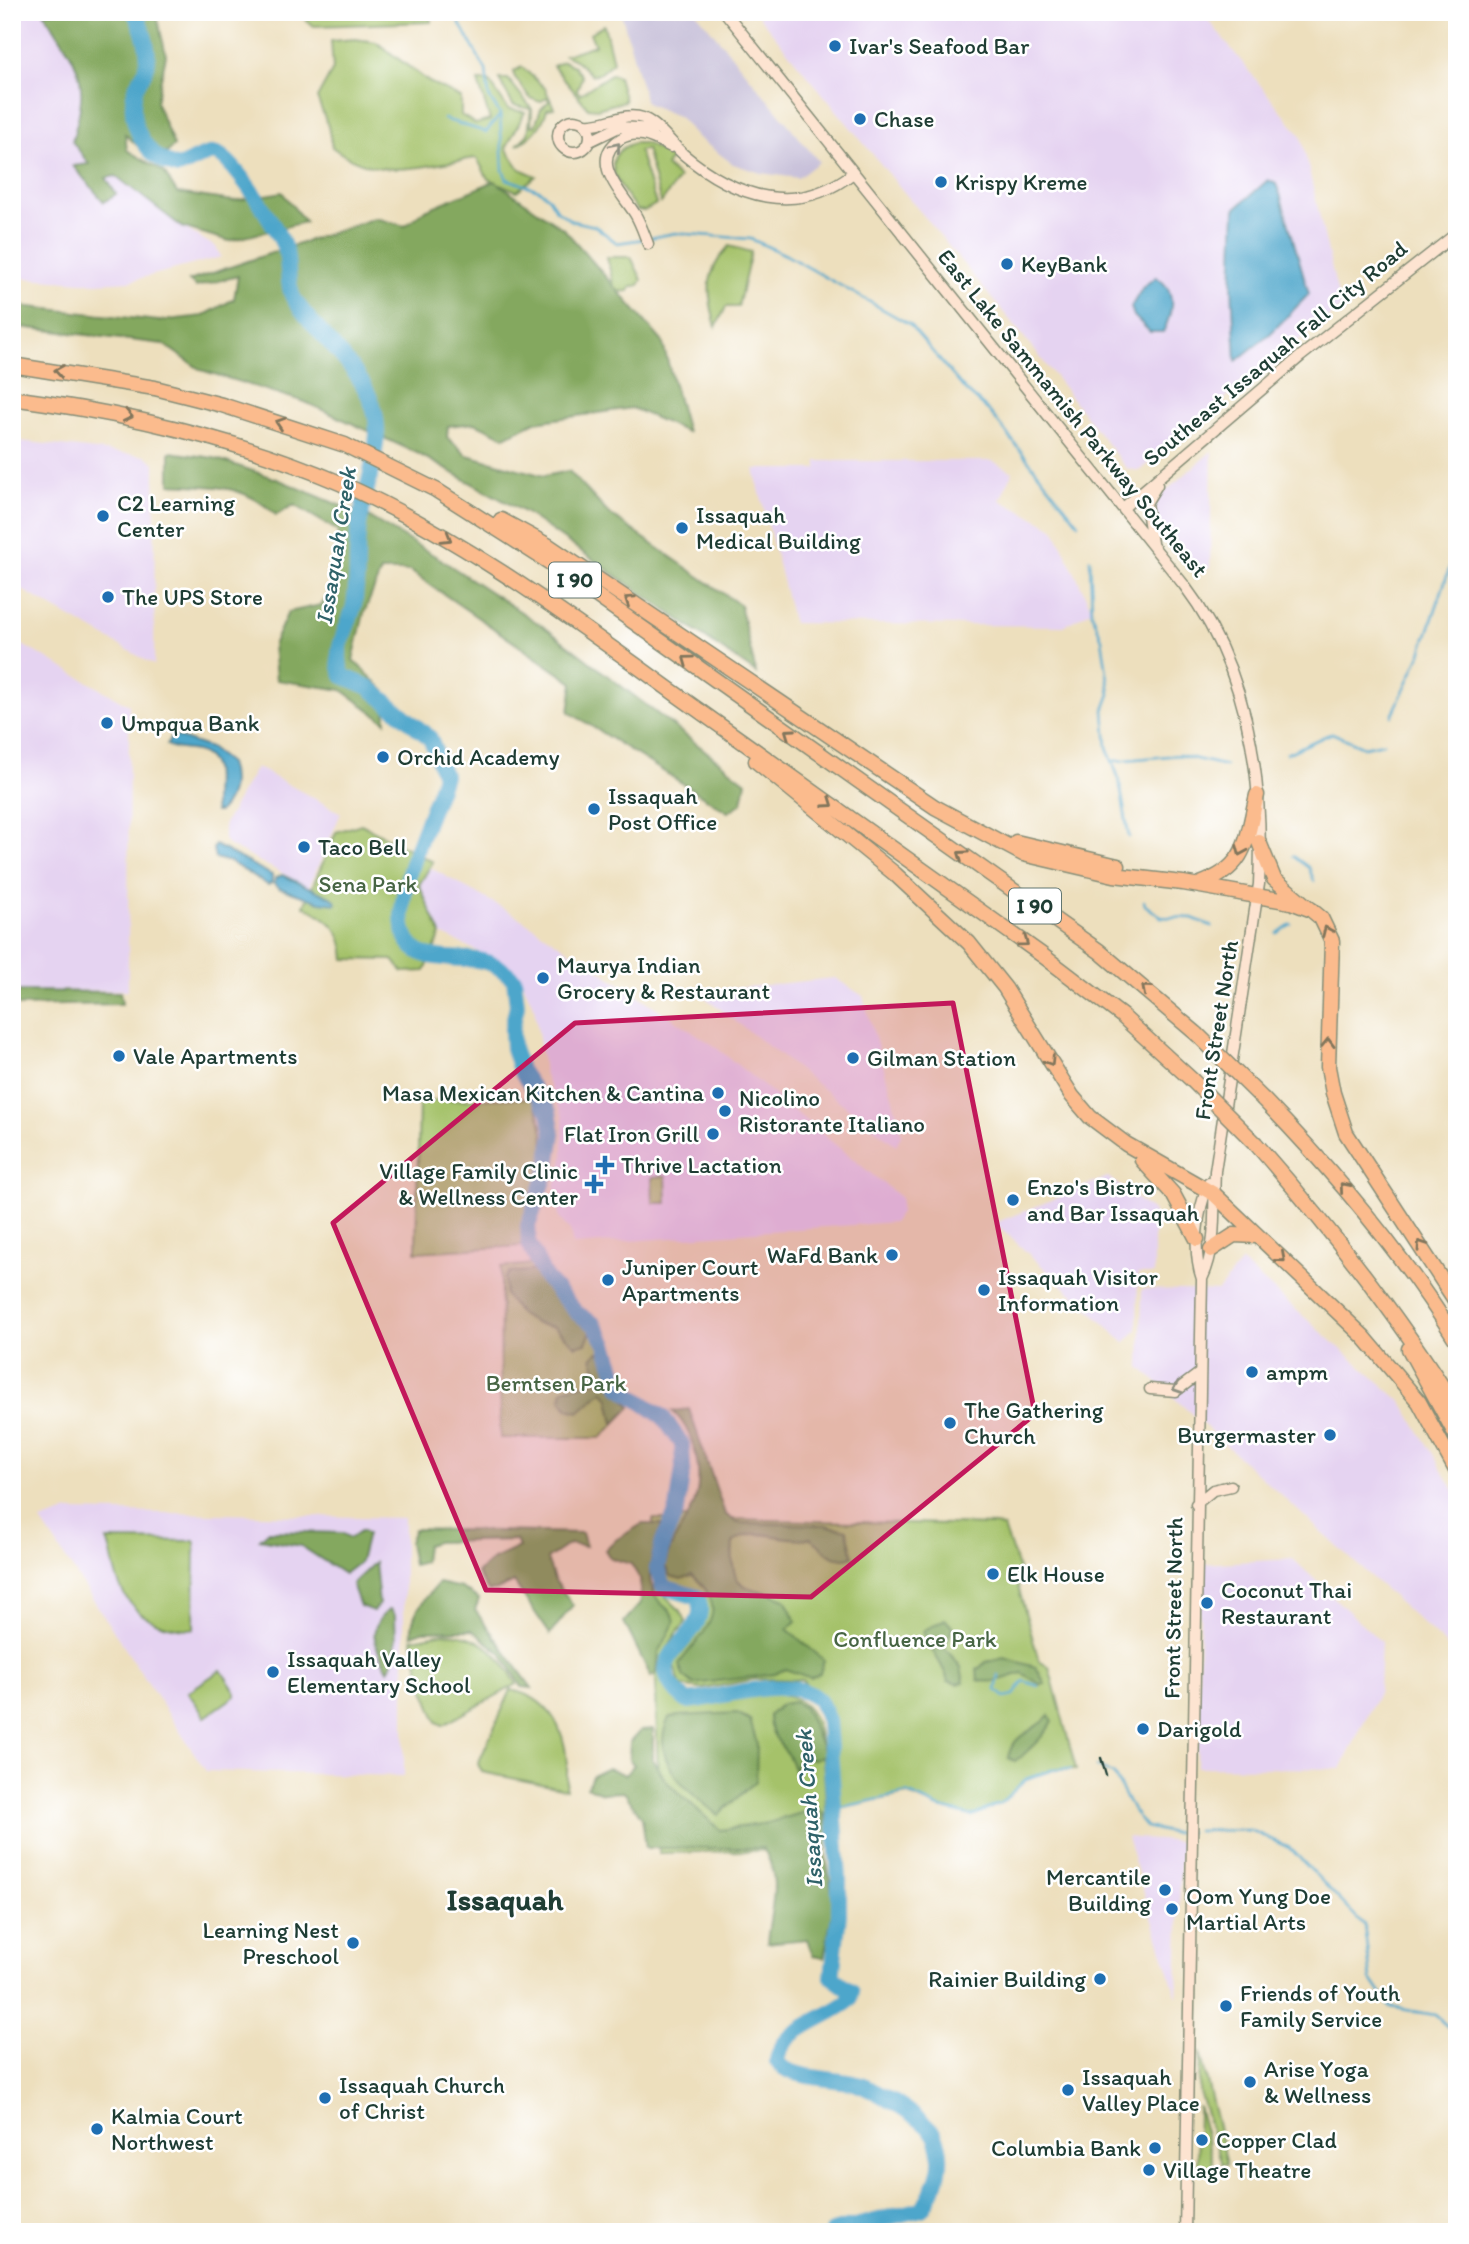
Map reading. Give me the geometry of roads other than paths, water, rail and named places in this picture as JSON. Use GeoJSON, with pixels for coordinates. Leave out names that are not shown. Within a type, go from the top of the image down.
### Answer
{"type":"FeatureCollection","features":[{"type":"Feature","properties":{"kind":"highway","name":"I 90"},"geometry":{"type":"LineString","coordinates":[[12,365],[155,388],[222,405],[345,445],[401,470],[436,490],[549,562],[1099,951],[1197,1034],[1263,1099],[1378,1229],[1457,1341]]}},
{"type":"Feature","properties":{"kind":"highway","name":"I 90"},"geometry":{"type":"LineString","coordinates":[[12,398],[161,423],[275,458],[338,483],[387,506],[492,565],[698,709],[753,753],[908,859],[1078,982],[1145,1036],[1256,1144],[1349,1251],[1386,1300],[1457,1409]]}},
{"type":"Feature","properties":{"kind":"highway"},"geometry":{"type":"LineString","coordinates":[[436,490],[549,547],[943,813],[1023,854],[1066,866],[1297,903],[1312,910]]}},
{"type":"Feature","properties":{"kind":"highway"},"geometry":{"type":"LineString","coordinates":[[753,753],[895,874],[969,943],[1005,988],[1072,1096],[1090,1117],[1126,1144],[1210,1192],[1308,1282],[1400,1376],[1419,1402],[1457,1472]]}},
{"type":"Feature","properties":{"kind":"highway"},"geometry":{"type":"LineString","coordinates":[[1190,884],[1223,876],[1234,865],[1244,846],[1257,795]]}},
{"type":"Feature","properties":{"kind":"highway"},"geometry":{"type":"LineString","coordinates":[[1259,842],[1274,878],[1321,918],[1332,941],[1327,1043],[1330,1080],[1339,1116],[1356,1151],[1435,1265],[1457,1303]]}},
{"type":"Feature","properties":{"kind":"highway"},"geometry":{"type":"LineString","coordinates":[[1126,1144],[1164,1181],[1197,1238]]}},
{"type":"Feature","properties":{"kind":"highway"},"geometry":{"type":"LineString","coordinates":[[1211,1251],[1234,1235],[1257,1236]]}},
{"type":"Feature","properties":{"kind":"highway"},"geometry":{"type":"LineString","coordinates":[[1386,1300],[1429,1389],[1457,1437]]}},
{"type":"Feature","properties":{"kind":"main road","name":"East Lake Sammamish Parkway Southeast"},"geometry":{"type":"LineString","coordinates":[[725,12],[1194,598],[1229,665],[1248,723],[1257,795],[1258,896]]}},
{"type":"Feature","properties":{"kind":"main road"},"geometry":{"type":"LineString","coordinates":[[586,124],[590,141],[585,149],[576,153],[567,151],[558,140],[559,131],[566,122],[578,120],[586,124],[632,116],[648,121],[707,172],[731,185],[780,198],[820,195],[853,173]]}},
{"type":"Feature","properties":{"kind":"main road"},"geometry":{"type":"LineString","coordinates":[[590,141],[619,127],[658,129]]}},
{"type":"Feature","properties":{"kind":"main road"},"geometry":{"type":"LineString","coordinates":[[648,244],[641,226],[608,176],[607,160],[610,151],[620,139],[636,134],[647,135],[680,151]]}},
{"type":"Feature","properties":{"kind":"main road","name":"Southeast Issaquah Fall City Road"},"geometry":{"type":"LineString","coordinates":[[1123,508],[1348,317],[1457,233]]}},
{"type":"Feature","properties":{"kind":"main road"},"geometry":{"type":"LineString","coordinates":[[1152,545],[1146,503],[1172,467]]}},
{"type":"Feature","properties":{"kind":"main road","name":"Front Street North"},"geometry":{"type":"LineString","coordinates":[[1185,2232],[1202,1279],[1196,1264],[1197,1238],[1215,1171],[1258,896]]}},
{"type":"Feature","properties":{"kind":"main road","name":"Front Street North"},"geometry":{"type":"LineString","coordinates":[[1202,1279],[1210,1263],[1210,1192]]}},
{"type":"Feature","properties":{"kind":"main road"},"geometry":{"type":"LineString","coordinates":[[1150,1389],[1176,1391],[1200,1373]]}},
{"type":"Feature","properties":{"kind":"main road"},"geometry":{"type":"LineString","coordinates":[[1196,1504],[1213,1490],[1231,1486]]}},
{"type":"Feature","properties":{"kind":"water"},"geometry":{"type":"Polygon","coordinates":[[[1268,180],[1276,184],[1280,194],[1309,294],[1271,333],[1236,361],[1232,287],[1235,209],[1268,180]]]}},
{"type":"Feature","properties":{"kind":"water"},"geometry":{"type":"Polygon","coordinates":[[[1156,277],[1167,288],[1171,302],[1163,332],[1150,332],[1134,316],[1131,307],[1143,287],[1156,277]]]}},
{"type":"Feature","properties":{"kind":"water"},"geometry":{"type":"Polygon","coordinates":[[[172,735],[210,748],[229,763],[232,789],[219,812],[215,812],[212,763],[199,752],[167,745],[172,735]]]}},
{"type":"Feature","properties":{"kind":"water"},"geometry":{"type":"Polygon","coordinates":[[[215,845],[272,875],[272,883],[268,885],[230,862],[215,858],[215,845]]]}},
{"type":"Feature","properties":{"kind":"water"},"geometry":{"type":"Polygon","coordinates":[[[282,875],[328,896],[335,900],[336,904],[320,902],[279,888],[274,884],[276,878],[282,875]]]}},
{"type":"Feature","properties":{"kind":"waterway","name":"Issaquah Creek"},"geometry":{"type":"LineString","coordinates":[[134,12],[142,30],[148,59],[136,87],[133,103],[136,127],[141,138],[156,156],[178,167],[203,156],[217,154],[235,169],[267,214],[282,243],[294,299],[358,377],[375,412],[376,443],[359,526],[354,605],[342,640],[340,666],[343,676],[369,687],[430,738],[444,775],[410,869],[404,896],[402,921],[408,941],[423,954],[484,961],[514,979],[517,1005],[512,1029],[513,1048],[520,1070],[549,1112],[553,1134],[547,1172],[528,1226],[529,1244],[545,1277],[577,1313],[594,1324],[606,1344],[620,1387],[663,1417],[682,1444],[683,1468],[677,1510],[663,1542],[657,1568],[663,1587],[697,1597],[700,1612],[696,1624],[669,1659],[666,1671],[671,1685],[687,1701],[756,1689],[792,1688],[808,1693],[819,1701],[828,1720],[839,1878],[839,1914],[832,1977],[851,1991],[850,2000],[796,2032],[780,2050],[777,2061],[782,2067],[801,2075],[857,2084],[888,2099],[931,2131],[936,2138],[940,2157],[935,2184],[922,2209],[832,2232]]}},
{"type":"Feature","properties":{"kind":"waterway"},"geometry":{"type":"LineString","coordinates":[[453,12],[486,70],[489,97],[500,114],[503,170],[507,179],[539,190],[549,198],[556,210],[572,221],[595,226],[617,243],[644,239]]}},
{"type":"Feature","properties":{"kind":"waterway"},"geometry":{"type":"LineString","coordinates":[[444,119],[486,132],[500,115]]}},
{"type":"Feature","properties":{"kind":"waterway"},"geometry":{"type":"LineString","coordinates":[[650,238],[675,233],[751,239],[786,255],[909,324],[966,391],[989,411],[1078,523]]}},
{"type":"Feature","properties":{"kind":"waterway"},"geometry":{"type":"LineString","coordinates":[[1392,716],[1421,653],[1457,546]]}},
{"type":"Feature","properties":{"kind":"waterway"},"geometry":{"type":"LineString","coordinates":[[1090,559],[1092,613],[1102,639],[1110,694],[1104,710],[1107,747],[1119,779],[1129,837]]}},
{"type":"Feature","properties":{"kind":"waterway"},"geometry":{"type":"LineString","coordinates":[[1286,754],[1332,733],[1364,747],[1383,743]]}},
{"type":"Feature","properties":{"kind":"waterway"},"geometry":{"type":"LineString","coordinates":[[1115,761],[1179,755],[1226,766]]}},
{"type":"Feature","properties":{"kind":"waterway"},"geometry":{"type":"LineString","coordinates":[[1293,856],[1309,868],[1314,881]]}},
{"type":"Feature","properties":{"kind":"waterway"},"geometry":{"type":"LineString","coordinates":[[1144,901],[1145,905],[1161,917],[1192,918],[1212,926]]}},
{"type":"Feature","properties":{"kind":"waterway"},"geometry":{"type":"LineString","coordinates":[[1277,933],[1291,924]]}},
{"type":"Feature","properties":{"kind":"waterway"},"geometry":{"type":"LineString","coordinates":[[999,1676],[996,1690],[1005,1697],[1014,1695],[1024,1681],[1038,1686]]}},
{"type":"Feature","properties":{"kind":"waterway"},"geometry":{"type":"LineString","coordinates":[[1096,1766],[1114,1775],[1133,1811],[1146,1827],[1172,1833],[1190,1832]]}},
{"type":"Feature","properties":{"kind":"waterway"},"geometry":{"type":"LineString","coordinates":[[834,1809],[907,1793],[937,1807],[972,1816],[1001,1803],[1026,1779],[1052,1770],[1071,1769]]}},
{"type":"Feature","properties":{"kind":"waterway"},"geometry":{"type":"LineString","coordinates":[[1197,1831],[1250,1830],[1290,1848],[1364,1925],[1371,1979],[1390,2007],[1435,2015],[1457,2035]]}},
{"type":"Feature","properties":{"kind":"waterway","name":"Issaquah Creek"},"geometry":{"type":"LineString","coordinates":[[692,2232],[709,2232]]}},
{"type":"Feature","properties":{"kind":"railway"},"geometry":{"type":"LineString","coordinates":[[1101,1758],[1106,1775]]}},
{"type":"Feature","properties":{"kind":"place","name":"Ivar's Seafood Bar"},"geometry":{"type":"Point","coordinates":[835,46]}},
{"type":"Feature","properties":{"kind":"place","name":"Chase"},"geometry":{"type":"Point","coordinates":[860,119]}},
{"type":"Feature","properties":{"kind":"place","name":"Krispy Kreme"},"geometry":{"type":"Point","coordinates":[941,182]}},
{"type":"Feature","properties":{"kind":"place","name":"KeyBank"},"geometry":{"type":"Point","coordinates":[1007,264]}},
{"type":"Feature","properties":{"kind":"place","name":"C2 Learning Center"},"geometry":{"type":"Point","coordinates":[103,516]}},
{"type":"Feature","properties":{"kind":"place","name":"Issaquah Medical Building"},"geometry":{"type":"Point","coordinates":[682,528]}},
{"type":"Feature","properties":{"kind":"place","name":"The UPS Store"},"geometry":{"type":"Point","coordinates":[108,597]}},
{"type":"Feature","properties":{"kind":"place","name":"Umpqua Bank"},"geometry":{"type":"Point","coordinates":[107,723]}},
{"type":"Feature","properties":{"kind":"place","name":"Orchid Academy"},"geometry":{"type":"Point","coordinates":[383,757]}},
{"type":"Feature","properties":{"kind":"place","name":"Issaquah Post Office"},"geometry":{"type":"Point","coordinates":[594,809]}},
{"type":"Feature","properties":{"kind":"place","name":"Taco Bell"},"geometry":{"type":"Point","coordinates":[304,847]}},
{"type":"Feature","properties":{"kind":"place","name":"Maurya Indian Grocery & Restaurant"},"geometry":{"type":"Point","coordinates":[543,978]}},
{"type":"Feature","properties":{"kind":"place","name":"Vale Apartments"},"geometry":{"type":"Point","coordinates":[119,1056]}},
{"type":"Feature","properties":{"kind":"place","name":"Gilman Station"},"geometry":{"type":"Point","coordinates":[853,1058]}},
{"type":"Feature","properties":{"kind":"place","name":"Masa Mexican Kitchen & Cantina"},"geometry":{"type":"Point","coordinates":[718,1093]}},
{"type":"Feature","properties":{"kind":"place","name":"Nicolino Ristorante Italiano"},"geometry":{"type":"Point","coordinates":[725,1111]}},
{"type":"Feature","properties":{"kind":"place","name":"Flat Iron Grill"},"geometry":{"type":"Point","coordinates":[713,1134]}},
{"type":"Feature","properties":{"kind":"place","name":"Thrive Lactation"},"geometry":{"type":"Point","coordinates":[605,1165]}},
{"type":"Feature","properties":{"kind":"place","name":"Village Family Clinic & Wellness Center"},"geometry":{"type":"Point","coordinates":[594,1184]}},
{"type":"Feature","properties":{"kind":"place","name":"Enzo's Bistro and Bar Issaquah"},"geometry":{"type":"Point","coordinates":[1013,1200]}},
{"type":"Feature","properties":{"kind":"place","name":"WaFd Bank"},"geometry":{"type":"Point","coordinates":[892,1255]}},
{"type":"Feature","properties":{"kind":"place","name":"Juniper Court Apartments"},"geometry":{"type":"Point","coordinates":[608,1280]}},
{"type":"Feature","properties":{"kind":"place","name":"Issaquah Visitor Information"},"geometry":{"type":"Point","coordinates":[984,1290]}},
{"type":"Feature","properties":{"kind":"place","name":"ampm"},"geometry":{"type":"Point","coordinates":[1252,1372]}},
{"type":"Feature","properties":{"kind":"place","name":"The Gathering Church"},"geometry":{"type":"Point","coordinates":[950,1423]}},
{"type":"Feature","properties":{"kind":"place","name":"Burgermaster"},"geometry":{"type":"Point","coordinates":[1330,1435]}},
{"type":"Feature","properties":{"kind":"place","name":"Elk House"},"geometry":{"type":"Point","coordinates":[993,1574]}},
{"type":"Feature","properties":{"kind":"place","name":"Coconut Thai Restaurant"},"geometry":{"type":"Point","coordinates":[1207,1603]}},
{"type":"Feature","properties":{"kind":"place","name":"Issaquah Valley Elementary School"},"geometry":{"type":"Point","coordinates":[273,1672]}},
{"type":"Feature","properties":{"kind":"place","name":"Darigold"},"geometry":{"type":"Point","coordinates":[1143,1729]}},
{"type":"Feature","properties":{"kind":"place","name":"Mercantile Building"},"geometry":{"type":"Point","coordinates":[1165,1890]}},
{"type":"Feature","properties":{"kind":"place","name":"Oom Yung Doe Martial Arts"},"geometry":{"type":"Point","coordinates":[1172,1909]}},
{"type":"Feature","properties":{"kind":"place","name":"Learning Nest Preschool"},"geometry":{"type":"Point","coordinates":[353,1943]}},
{"type":"Feature","properties":{"kind":"place","name":"Rainier Building"},"geometry":{"type":"Point","coordinates":[1100,1979]}},
{"type":"Feature","properties":{"kind":"place","name":"Friends of Youth Family Service"},"geometry":{"type":"Point","coordinates":[1226,2006]}},
{"type":"Feature","properties":{"kind":"place","name":"Arise Yoga & Wellness"},"geometry":{"type":"Point","coordinates":[1250,2082]}},
{"type":"Feature","properties":{"kind":"place","name":"Issaquah Valley Place"},"geometry":{"type":"Point","coordinates":[1068,2090]}},
{"type":"Feature","properties":{"kind":"place","name":"Issaquah Church of Christ"},"geometry":{"type":"Point","coordinates":[325,2098]}},
{"type":"Feature","properties":{"kind":"place","name":"Kalmia Court Northwest"},"geometry":{"type":"Point","coordinates":[97,2129]}},
{"type":"Feature","properties":{"kind":"place","name":"Copper Clad"},"geometry":{"type":"Point","coordinates":[1202,2140]}},
{"type":"Feature","properties":{"kind":"place","name":"Columbia Bank"},"geometry":{"type":"Point","coordinates":[1155,2148]}},
{"type":"Feature","properties":{"kind":"place","name":"Village Theatre"},"geometry":{"type":"Point","coordinates":[1149,2170]}},
{"type":"Feature","properties":{"kind":"district","name":"Issaquah"},"geometry":{"type":"Point","coordinates":[505,1900]}},
{"type":"Feature","properties":{"kind":"park label","name":"Sena Park"},"geometry":{"type":"Point","coordinates":[368,884]}},
{"type":"Feature","properties":{"kind":"park label","name":"Berntsen Park"},"geometry":{"type":"Point","coordinates":[556,1383]}},
{"type":"Feature","properties":{"kind":"park label","name":"Confluence Park"},"geometry":{"type":"Point","coordinates":[915,1639]}}]}
